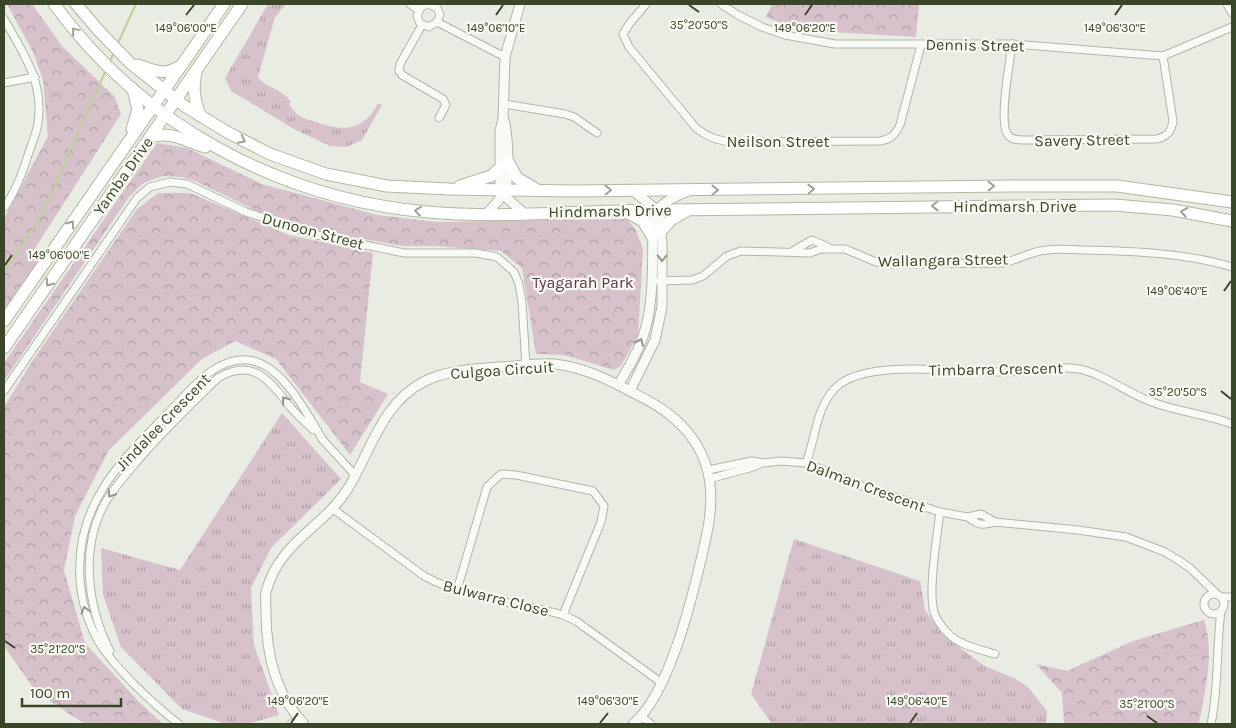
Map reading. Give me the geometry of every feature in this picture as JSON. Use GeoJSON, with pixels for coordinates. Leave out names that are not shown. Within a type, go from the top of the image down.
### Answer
{"type":"FeatureCollection","features":[{"type":"Feature","properties":{"kind":"main road","name":"Hindmarsh Drive"},"geometry":{"type":"LineString","coordinates":[[54,4],[99,57],[118,76],[189,131],[221,150],[272,175],[321,193],[384,207],[430,212],[525,214],[657,210],[1114,205],[1172,210],[1232,221]]}},
{"type":"Feature","properties":{"kind":"main road","name":"Hindmarsh Drive"},"geometry":{"type":"LineString","coordinates":[[76,4],[128,61],[176,100],[227,132],[270,154],[326,174],[387,186],[504,190],[1117,186],[1232,202]]}},
{"type":"Feature","properties":{"kind":"main road","name":"Yamba Drive"},"geometry":{"type":"LineString","coordinates":[[4,321],[224,4]]}},
{"type":"Feature","properties":{"kind":"main road","name":"Yamba Drive"},"geometry":{"type":"LineString","coordinates":[[4,348],[176,100],[197,66],[242,4]]}},
{"type":"Feature","properties":{"kind":"main road"},"geometry":{"type":"LineString","coordinates":[[128,61],[164,73],[171,72],[181,65]]}},
{"type":"Feature","properties":{"kind":"main road"},"geometry":{"type":"LineString","coordinates":[[197,66],[193,85],[194,97],[200,116]]}},
{"type":"Feature","properties":{"kind":"main road"},"geometry":{"type":"LineString","coordinates":[[125,147],[138,110],[133,89]]}},
{"type":"Feature","properties":{"kind":"main road"},"geometry":{"type":"LineString","coordinates":[[150,137],[162,135],[183,138],[221,150]]}},
{"type":"Feature","properties":{"kind":"main road"},"geometry":{"type":"LineString","coordinates":[[449,189],[491,176],[504,164],[518,178],[536,190]]}},
{"type":"Feature","properties":{"kind":"main road"},"geometry":{"type":"LineString","coordinates":[[623,211],[643,221],[657,234],[671,220],[690,210]]}},
{"type":"Feature","properties":{"kind":"street"},"geometry":{"type":"LineString","coordinates":[[410,4],[418,10]]}},
{"type":"Feature","properties":{"kind":"street"},"geometry":{"type":"LineString","coordinates":[[418,10],[431,4],[439,11],[437,22]]}},
{"type":"Feature","properties":{"kind":"street"},"geometry":{"type":"LineString","coordinates":[[520,4],[505,57],[504,119],[500,131],[504,164],[500,183],[507,198],[525,214]]}},
{"type":"Feature","properties":{"kind":"street","name":"Neilson Street"},"geometry":{"type":"LineString","coordinates":[[646,4],[623,34],[630,47],[696,128],[704,135],[716,140],[730,142],[880,141],[889,139],[896,134],[900,125],[920,45]]}},
{"type":"Feature","properties":{"kind":"street","name":"Dennis Street"},"geometry":{"type":"LineString","coordinates":[[721,4],[762,27],[785,35],[835,44],[1012,44],[1163,56],[1232,27]]}},
{"type":"Feature","properties":{"kind":"street"},"geometry":{"type":"LineString","coordinates":[[1227,4],[1232,13]]}},
{"type":"Feature","properties":{"kind":"street"},"geometry":{"type":"LineString","coordinates":[[418,10],[417,16],[422,25]]}},
{"type":"Feature","properties":{"kind":"street"},"geometry":{"type":"LineString","coordinates":[[4,19],[35,77],[40,107],[38,125],[22,176],[17,188],[4,208]]}},
{"type":"Feature","properties":{"kind":"street"},"geometry":{"type":"LineString","coordinates":[[422,25],[429,26],[437,22]]}},
{"type":"Feature","properties":{"kind":"street"},"geometry":{"type":"LineString","coordinates":[[437,22],[505,57]]}},
{"type":"Feature","properties":{"kind":"street"},"geometry":{"type":"LineString","coordinates":[[422,25],[400,64],[399,71],[402,75],[443,99],[446,105],[439,118]]}},
{"type":"Feature","properties":{"kind":"street","name":"Savery Street"},"geometry":{"type":"LineString","coordinates":[[1012,44],[1004,127],[1008,135],[1014,139],[1023,140],[1157,139],[1165,137],[1171,130],[1173,121],[1163,56]]}},
{"type":"Feature","properties":{"kind":"street"},"geometry":{"type":"LineString","coordinates":[[4,83],[35,77]]}},
{"type":"Feature","properties":{"kind":"street"},"geometry":{"type":"LineString","coordinates":[[504,104],[565,114],[597,133]]}},
{"type":"Feature","properties":{"kind":"street","name":"Dunoon Street"},"geometry":{"type":"LineString","coordinates":[[4,391],[137,198],[150,187],[170,182],[188,184],[246,212],[312,234],[404,253],[476,253],[497,258],[514,272],[519,284],[526,366]]}},
{"type":"Feature","properties":{"kind":"street"},"geometry":{"type":"LineString","coordinates":[[486,214],[500,199],[504,190]]}},
{"type":"Feature","properties":{"kind":"street"},"geometry":{"type":"LineString","coordinates":[[618,385],[645,330],[660,216],[657,210],[631,190]]}},
{"type":"Feature","properties":{"kind":"street"},"geometry":{"type":"LineString","coordinates":[[657,210],[669,200],[689,190]]}},
{"type":"Feature","properties":{"kind":"street"},"geometry":{"type":"LineString","coordinates":[[630,391],[654,340],[662,307],[662,280],[657,234]]}},
{"type":"Feature","properties":{"kind":"street","name":"Wallangara Street"},"geometry":{"type":"LineString","coordinates":[[791,251],[812,240],[833,248]]}},
{"type":"Feature","properties":{"kind":"street","name":"Wallangara Street"},"geometry":{"type":"LineString","coordinates":[[651,281],[692,280],[703,276],[727,256],[741,251],[810,253],[821,249],[833,248],[845,249],[876,262],[890,264],[1003,263],[1032,252],[1048,250],[1111,250],[1184,257],[1232,267]]}},
{"type":"Feature","properties":{"kind":"street","name":"Culgoa Circuit"},"geometry":{"type":"LineString","coordinates":[[298,723],[287,704],[272,666],[266,630],[266,594],[273,573],[284,555],[333,509],[347,490],[380,426],[404,395],[425,382],[448,373],[473,369],[554,364],[579,369],[602,377],[661,408],[684,428],[707,464],[711,501],[707,533],[692,598],[662,683],[642,717],[633,724]]}},
{"type":"Feature","properties":{"kind":"street","name":"Timbarra Crescent"},"geometry":{"type":"LineString","coordinates":[[806,463],[820,413],[830,396],[839,385],[850,378],[876,371],[948,370],[1000,372],[1060,368],[1082,370],[1153,403],[1176,411],[1232,424]]}},
{"type":"Feature","properties":{"kind":"street","name":"Jindalee Crescent"},"geometry":{"type":"LineString","coordinates":[[179,724],[156,706],[118,666],[102,636],[94,606],[89,569],[91,545],[97,522],[105,504],[121,481],[153,443],[218,378],[236,370],[247,370],[265,377],[272,383],[293,410],[355,475]]}},
{"type":"Feature","properties":{"kind":"street","name":"Dalman Crescent"},"geometry":{"type":"LineString","coordinates":[[709,474],[753,467],[763,463],[782,461],[806,463],[865,487],[940,512],[968,517],[979,524],[995,522],[1126,537],[1172,556],[1190,568],[1220,596]]}},
{"type":"Feature","properties":{"kind":"street"},"geometry":{"type":"LineString","coordinates":[[457,590],[488,487],[501,474],[516,475],[592,491],[604,506],[601,522],[563,615]]}},
{"type":"Feature","properties":{"kind":"street","name":"Bulwarra Close"},"geometry":{"type":"LineString","coordinates":[[333,509],[424,576],[440,585],[563,615],[576,621],[662,683]]}},
{"type":"Feature","properties":{"kind":"street"},"geometry":{"type":"LineString","coordinates":[[940,512],[933,578],[932,600],[935,613],[941,625],[961,643],[994,654]]}},
{"type":"Feature","properties":{"kind":"street"},"geometry":{"type":"LineString","coordinates":[[1202,580],[1206,599],[1205,608],[1219,630]]}},
{"type":"Feature","properties":{"kind":"street"},"geometry":{"type":"LineString","coordinates":[[1206,599],[1212,595],[1232,597]]}},
{"type":"Feature","properties":{"kind":"street"},"geometry":{"type":"LineString","coordinates":[[1210,724],[1218,674],[1219,630],[1224,603],[1220,596]]}},
{"type":"Feature","properties":{"kind":"street"},"geometry":{"type":"LineString","coordinates":[[1209,613],[1216,614],[1232,602]]}},
{"type":"Feature","properties":{"kind":"street"},"geometry":{"type":"LineString","coordinates":[[642,717],[651,724]]}},
{"type":"Feature","properties":{"kind":"green space"},"geometry":{"type":"Polygon","coordinates":[[[7,4],[32,4],[62,46],[114,96],[121,114],[32,253],[42,260],[4,317],[4,219],[48,136],[43,80],[33,52],[7,4]]]}},
{"type":"Feature","properties":{"kind":"green space"},"geometry":{"type":"Polygon","coordinates":[[[268,4],[286,4],[275,17],[258,77],[287,98],[297,114],[326,125],[344,128],[352,127],[366,119],[378,103],[382,105],[362,140],[346,147],[330,146],[294,129],[231,91],[225,78],[268,4]]]}},
{"type":"Feature","properties":{"kind":"green space"},"geometry":{"type":"Polygon","coordinates":[[[772,4],[919,4],[916,37],[799,30],[766,17],[772,4]]]}},
{"type":"Feature","properties":{"kind":"green space","name":"Tyagarah Park"},"geometry":{"type":"Polygon","coordinates":[[[157,143],[187,148],[262,184],[377,215],[436,222],[627,219],[636,230],[643,249],[638,335],[621,366],[614,370],[564,355],[536,354],[522,268],[501,251],[435,246],[403,246],[325,232],[259,212],[195,181],[182,177],[163,176],[142,184],[129,197],[4,381],[4,363],[157,143]]]}},
{"type":"Feature","properties":{"kind":"green space"},"geometry":{"type":"Polygon","coordinates":[[[158,193],[190,193],[289,235],[373,253],[360,382],[388,394],[350,455],[276,359],[235,341],[202,359],[109,450],[75,516],[64,570],[85,643],[138,701],[163,724],[85,724],[36,692],[4,646],[4,407],[33,360],[137,209],[158,193]]]}},
{"type":"Feature","properties":{"kind":"green space"},"geometry":{"type":"Polygon","coordinates":[[[282,413],[341,479],[271,548],[251,588],[254,645],[279,715],[247,724],[226,724],[182,709],[121,647],[103,595],[101,548],[180,570],[282,413]]]}},
{"type":"Feature","properties":{"kind":"green space"},"geometry":{"type":"Polygon","coordinates":[[[794,539],[920,581],[925,610],[942,634],[983,665],[1016,679],[1028,687],[1047,711],[1046,724],[772,724],[751,694],[794,539]]]}},
{"type":"Feature","properties":{"kind":"green space"},"geometry":{"type":"Polygon","coordinates":[[[1204,620],[1209,646],[1209,659],[1199,724],[1064,724],[1062,693],[1036,664],[1067,671],[1133,641],[1204,620]]]}},
{"type":"Feature","properties":{"kind":"waterway"},"geometry":{"type":"LineString","coordinates":[[118,43],[136,4]]}},
{"type":"Feature","properties":{"kind":"waterway"},"geometry":{"type":"LineString","coordinates":[[110,61],[114,52]]}},
{"type":"Feature","properties":{"kind":"waterway"},"geometry":{"type":"LineString","coordinates":[[4,273],[42,214],[106,70]]}}]}
